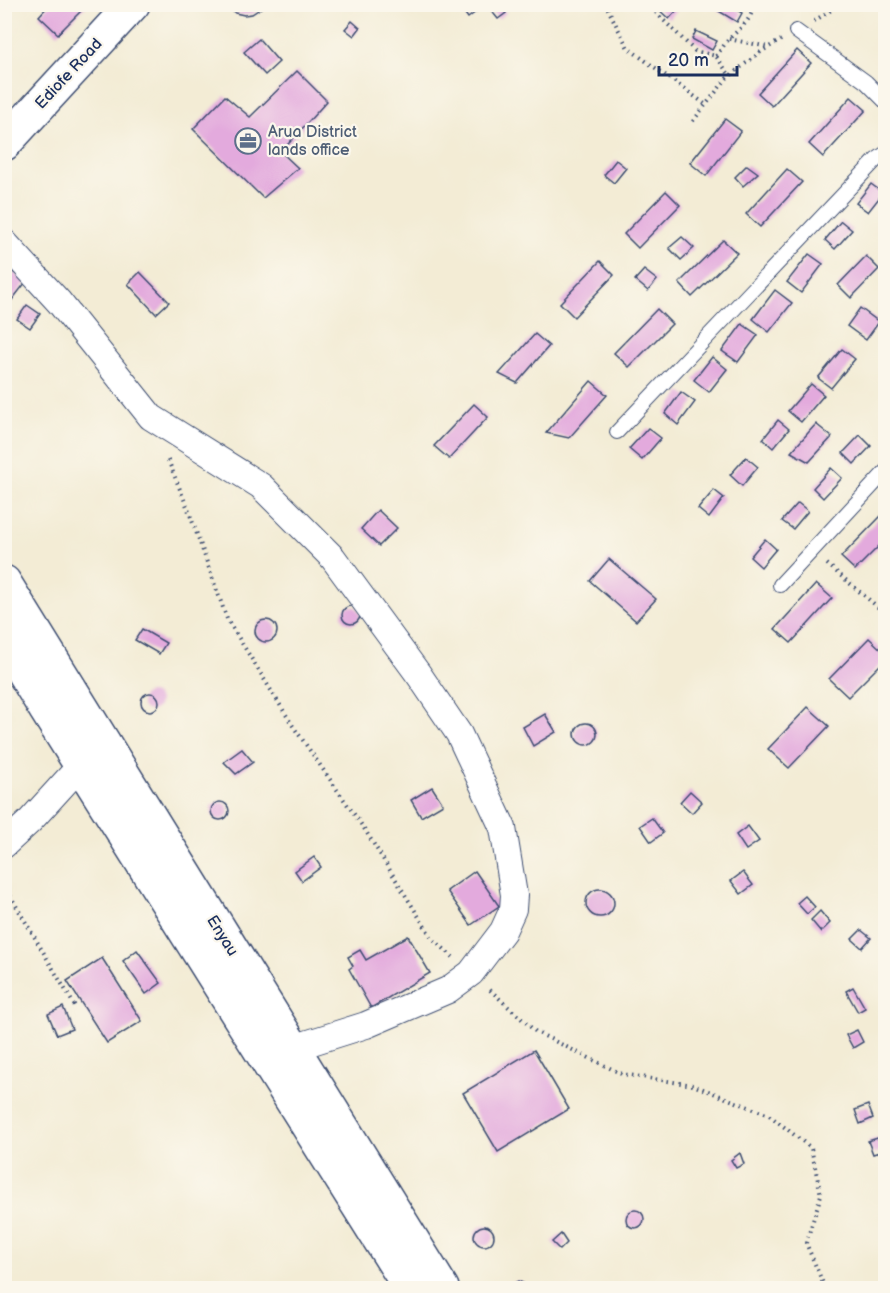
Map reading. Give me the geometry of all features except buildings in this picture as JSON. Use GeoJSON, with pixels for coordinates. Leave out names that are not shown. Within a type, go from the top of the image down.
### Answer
{"type":"FeatureCollection","features":[{"type":"Feature","properties":{"kind":"street","name":"Ediofe Road"},"geometry":{"type":"LineString","coordinates":[[4,144],[133,4]]}},
{"type":"Feature","properties":{"kind":"street"},"geometry":{"type":"LineString","coordinates":[[4,242],[59,302],[151,417],[261,486],[333,558],[420,675],[459,734],[503,828],[514,895],[513,909],[503,931],[471,973],[448,990],[366,1025],[279,1053]]}},
{"type":"Feature","properties":{"kind":"street","name":"Enyau"},"geometry":{"type":"LineString","coordinates":[[4,582],[76,695],[410,1288]]}},
{"type":"Feature","properties":{"kind":"street","name":"Enyau"},"geometry":{"type":"LineString","coordinates":[[4,641],[81,765],[442,1288]]}},
{"type":"Feature","properties":{"kind":"street"},"geometry":{"type":"LineString","coordinates":[[4,845],[30,821],[81,765]]}},
{"type":"Feature","properties":{"kind":"lane"},"geometry":{"type":"LineString","coordinates":[[796,31],[866,82],[885,102]]}},
{"type":"Feature","properties":{"kind":"lane"},"geometry":{"type":"LineString","coordinates":[[617,432],[885,153]]}},
{"type":"Feature","properties":{"kind":"lane"},"geometry":{"type":"LineString","coordinates":[[780,585],[885,471]]}},
{"type":"Feature","properties":{"kind":"path"},"geometry":{"type":"LineString","coordinates":[[603,4],[608,9],[628,48],[705,104]]}},
{"type":"Feature","properties":{"kind":"path"},"geometry":{"type":"LineString","coordinates":[[647,4],[696,51],[716,56],[730,76]]}},
{"type":"Feature","properties":{"kind":"path"},"geometry":{"type":"LineString","coordinates":[[716,56],[747,21],[753,10],[753,4]]}},
{"type":"Feature","properties":{"kind":"path"},"geometry":{"type":"LineString","coordinates":[[693,121],[730,76],[768,48],[841,4]]}},
{"type":"Feature","properties":{"kind":"path"},"geometry":{"type":"LineString","coordinates":[[729,39],[768,48]]}},
{"type":"Feature","properties":{"kind":"path"},"geometry":{"type":"LineString","coordinates":[[168,458],[227,619],[293,726],[365,830],[432,938],[536,1032],[622,1074],[693,1084],[769,1115],[811,1148],[822,1195],[806,1243],[825,1288]]}},
{"type":"Feature","properties":{"kind":"path"},"geometry":{"type":"LineString","coordinates":[[811,551],[885,614]]}},
{"type":"Feature","properties":{"kind":"path"},"geometry":{"type":"LineString","coordinates":[[4,885],[76,1008]]}},
{"type":"Feature","properties":{"kind":"place","name":"Arua District lands office"},"geometry":{"type":"Point","coordinates":[248,141]}}]}
